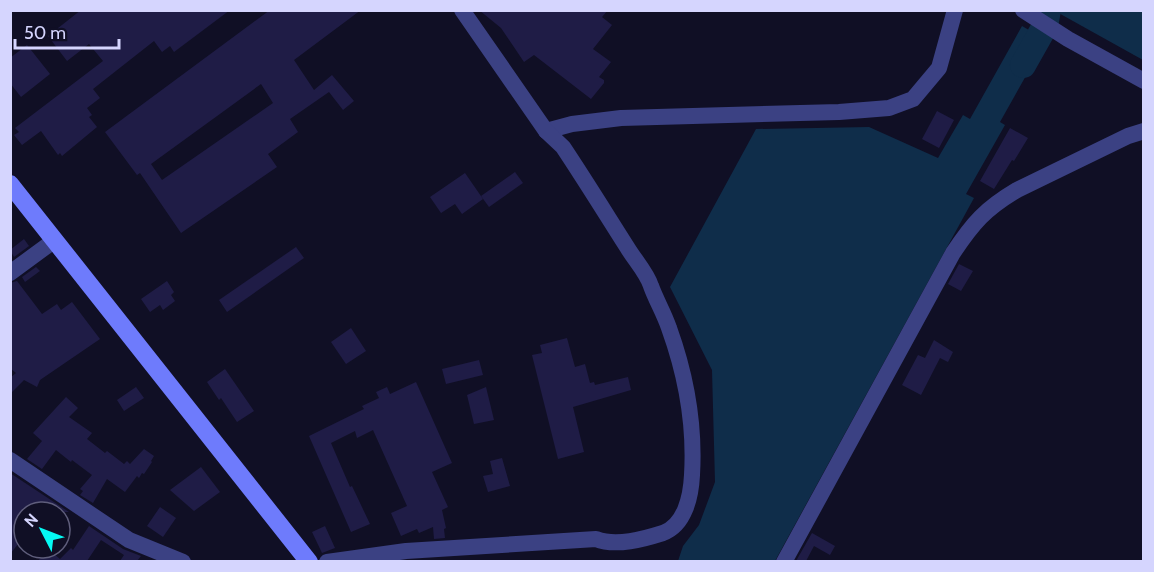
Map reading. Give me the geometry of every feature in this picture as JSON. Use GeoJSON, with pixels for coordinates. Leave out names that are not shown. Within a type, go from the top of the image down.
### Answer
{"type":"FeatureCollection","features":[{"type":"Feature","properties":{"kind":"street"},"geometry":{"type":"LineString","coordinates":[[327,561],[406,551],[645,538],[671,530],[685,510],[691,493],[692,420],[687,390],[669,326],[651,285],[563,147],[546,131],[462,10]]}},
{"type":"Feature","properties":{"kind":"street"},"geometry":{"type":"LineString","coordinates":[[546,131],[572,124],[621,118],[839,112],[889,108],[913,99],[939,68],[955,10]]}},
{"type":"Feature","properties":{"kind":"street"},"geometry":{"type":"LineString","coordinates":[[1023,10],[1068,39],[1143,81]]}},
{"type":"Feature","properties":{"kind":"street"},"geometry":{"type":"LineString","coordinates":[[784,561],[953,253],[978,218],[1017,190],[1128,136],[1143,131]]}},
{"type":"Feature","properties":{"kind":"street"},"geometry":{"type":"LineString","coordinates":[[10,184],[309,561]]}},
{"type":"Feature","properties":{"kind":"street"},"geometry":{"type":"LineString","coordinates":[[10,273],[55,240]]}},
{"type":"Feature","properties":{"kind":"street"},"geometry":{"type":"LineString","coordinates":[[10,460],[129,540],[183,561]]}},
{"type":"Feature","properties":{"kind":"water"},"geometry":{"type":"Polygon","coordinates":[[[1055,11],[1143,11],[1143,60],[1055,11]]]}},
{"type":"Feature","properties":{"kind":"water"},"geometry":{"type":"Polygon","coordinates":[[[1022,26],[1046,40],[1000,122],[1005,125],[966,194],[974,198],[775,561],[678,561],[683,546],[699,525],[715,482],[712,370],[670,287],[756,129],[869,127],[938,158],[963,115],[970,119],[1022,26]]]}},
{"type":"Feature","properties":{"kind":"building"},"geometry":{"type":"Polygon","coordinates":[[[81,10],[230,10],[174,52],[170,46],[162,52],[154,41],[93,89],[100,98],[87,108],[92,115],[89,117],[97,127],[62,156],[60,153],[58,155],[41,131],[22,145],[14,135],[19,132],[15,128],[103,61],[89,44],[67,61],[48,36],[81,10]]]}},
{"type":"Feature","properties":{"kind":"building"},"geometry":{"type":"Polygon","coordinates":[[[270,10],[361,10],[294,60],[314,90],[332,75],[354,101],[343,110],[329,92],[290,119],[298,132],[268,154],[277,167],[181,233],[140,173],[137,175],[105,132],[270,10]],[[261,84],[151,164],[162,180],[273,103],[261,84]]]}},
{"type":"Feature","properties":{"kind":"building"},"geometry":{"type":"Polygon","coordinates":[[[479,10],[608,10],[602,17],[612,25],[593,49],[611,62],[599,77],[604,80],[604,83],[591,99],[534,55],[524,62],[501,28],[479,10]]]}},
{"type":"Feature","properties":{"kind":"building"},"geometry":{"type":"Polygon","coordinates":[[[27,45],[50,74],[21,97],[10,83],[10,58],[27,45]]]}},
{"type":"Feature","properties":{"kind":"building"},"geometry":{"type":"Polygon","coordinates":[[[937,111],[954,120],[939,148],[922,139],[937,111]]]}},
{"type":"Feature","properties":{"kind":"building"},"geometry":{"type":"Polygon","coordinates":[[[1010,128],[1028,138],[994,189],[980,181],[1010,128]]]}},
{"type":"Feature","properties":{"kind":"building"},"geometry":{"type":"Polygon","coordinates":[[[515,172],[523,183],[489,207],[481,196],[515,172]]]}},
{"type":"Feature","properties":{"kind":"building"},"geometry":{"type":"Polygon","coordinates":[[[465,173],[483,199],[462,214],[455,204],[441,213],[430,197],[465,173]]]}},
{"type":"Feature","properties":{"kind":"building"},"geometry":{"type":"Polygon","coordinates":[[[24,239],[29,246],[14,257],[10,250],[24,239]]]}},
{"type":"Feature","properties":{"kind":"building"},"geometry":{"type":"Polygon","coordinates":[[[296,247],[304,258],[227,312],[219,300],[296,247]]]}},
{"type":"Feature","properties":{"kind":"building"},"geometry":{"type":"Polygon","coordinates":[[[959,264],[973,271],[961,291],[948,284],[959,264]]]}},
{"type":"Feature","properties":{"kind":"building"},"geometry":{"type":"Polygon","coordinates":[[[36,267],[40,271],[25,282],[22,277],[36,267]]]}},
{"type":"Feature","properties":{"kind":"building"},"geometry":{"type":"Polygon","coordinates":[[[17,281],[42,314],[57,304],[61,310],[72,302],[100,339],[40,380],[37,387],[24,380],[10,394],[10,378],[16,373],[10,368],[10,283],[17,281]]]}},
{"type":"Feature","properties":{"kind":"building"},"geometry":{"type":"Polygon","coordinates":[[[167,281],[174,292],[171,295],[175,301],[163,310],[160,305],[150,312],[141,299],[167,281]]]}},
{"type":"Feature","properties":{"kind":"building"},"geometry":{"type":"Polygon","coordinates":[[[351,328],[366,351],[346,364],[331,342],[351,328]]]}},
{"type":"Feature","properties":{"kind":"building"},"geometry":{"type":"Polygon","coordinates":[[[567,338],[575,367],[585,364],[590,383],[594,382],[595,385],[628,377],[631,390],[573,407],[584,452],[558,459],[532,355],[542,353],[540,345],[567,338]]]}},
{"type":"Feature","properties":{"kind":"building"},"geometry":{"type":"Polygon","coordinates":[[[934,340],[953,352],[948,362],[940,358],[921,395],[902,385],[918,355],[925,358],[934,340]]]}},
{"type":"Feature","properties":{"kind":"building"},"geometry":{"type":"Polygon","coordinates":[[[479,360],[483,375],[446,384],[442,369],[479,360]]]}},
{"type":"Feature","properties":{"kind":"building"},"geometry":{"type":"Polygon","coordinates":[[[225,369],[254,411],[237,422],[207,382],[225,369]]]}},
{"type":"Feature","properties":{"kind":"building"},"geometry":{"type":"Polygon","coordinates":[[[416,382],[452,463],[432,472],[448,507],[442,510],[446,528],[444,529],[445,538],[434,539],[433,527],[419,533],[417,529],[401,536],[391,513],[407,506],[373,430],[357,438],[355,431],[331,443],[350,487],[352,486],[370,524],[351,532],[309,436],[364,409],[362,406],[379,398],[376,392],[387,387],[390,394],[416,382]]]}},
{"type":"Feature","properties":{"kind":"building"},"geometry":{"type":"Polygon","coordinates":[[[136,387],[144,398],[124,411],[117,400],[136,387]]]}},
{"type":"Feature","properties":{"kind":"building"},"geometry":{"type":"Polygon","coordinates":[[[486,387],[494,420],[474,424],[467,395],[486,387]]]}},
{"type":"Feature","properties":{"kind":"building"},"geometry":{"type":"Polygon","coordinates":[[[66,397],[78,408],[69,417],[92,433],[87,439],[105,453],[107,451],[124,464],[127,461],[130,464],[144,449],[154,456],[144,474],[142,473],[139,478],[137,476],[125,492],[107,479],[93,503],[80,495],[83,491],[80,489],[92,475],[72,460],[71,462],[56,450],[42,469],[27,459],[42,441],[33,433],[66,397]]]}},
{"type":"Feature","properties":{"kind":"building"},"geometry":{"type":"Polygon","coordinates":[[[502,458],[510,486],[488,492],[483,476],[493,474],[490,461],[502,458]]]}},
{"type":"Feature","properties":{"kind":"building"},"geometry":{"type":"Polygon","coordinates":[[[201,467],[220,492],[194,511],[170,490],[201,467]]]}},
{"type":"Feature","properties":{"kind":"building"},"geometry":{"type":"Polygon","coordinates":[[[10,473],[51,500],[12,500],[12,552],[10,554],[10,473]]]}},
{"type":"Feature","properties":{"kind":"building"},"geometry":{"type":"Polygon","coordinates":[[[160,507],[176,518],[163,537],[147,526],[160,507]]]}},
{"type":"Feature","properties":{"kind":"building"},"geometry":{"type":"Polygon","coordinates":[[[89,526],[123,549],[141,556],[137,561],[120,561],[124,555],[101,540],[87,561],[38,561],[72,560],[73,550],[89,526]]]}},
{"type":"Feature","properties":{"kind":"building"},"geometry":{"type":"Polygon","coordinates":[[[325,526],[335,548],[322,553],[312,532],[325,526]]]}},
{"type":"Feature","properties":{"kind":"building"},"geometry":{"type":"Polygon","coordinates":[[[812,533],[835,546],[830,555],[814,546],[806,561],[796,561],[812,533]]]}},
{"type":"Feature","properties":{"kind":"waterway"},"geometry":{"type":"LineString","coordinates":[[1023,65],[1045,26],[1048,10]]}}]}
